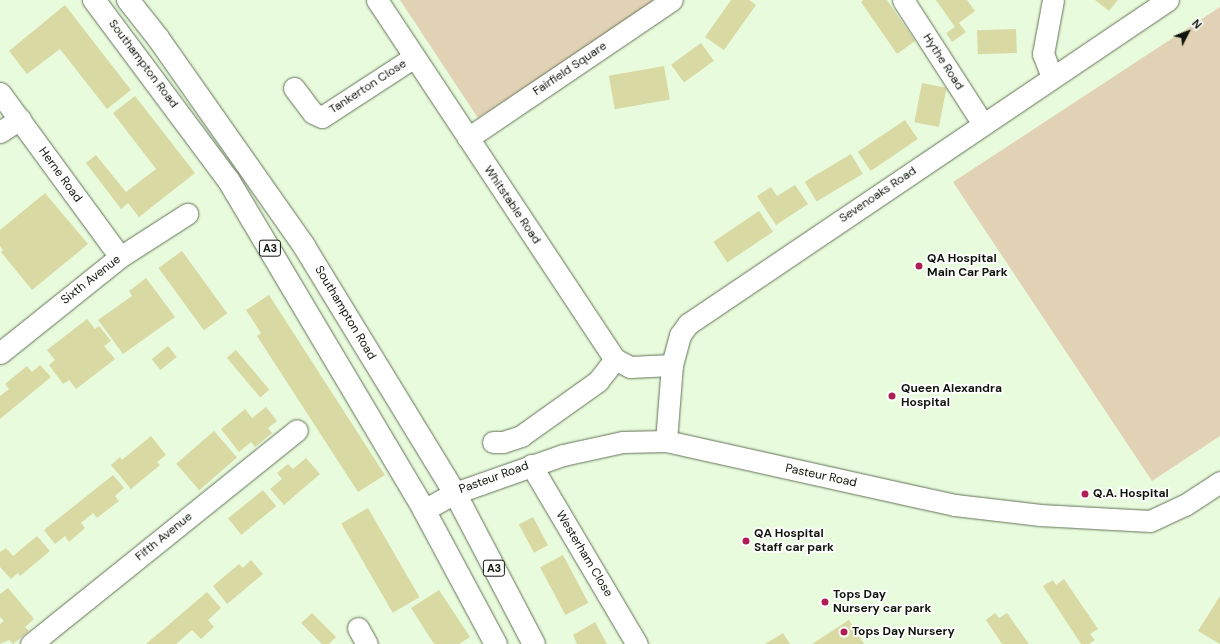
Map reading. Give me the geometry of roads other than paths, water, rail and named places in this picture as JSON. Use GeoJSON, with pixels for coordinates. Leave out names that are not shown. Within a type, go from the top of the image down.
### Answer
{"type":"FeatureCollection","features":[{"type":"Feature","properties":{"kind":"main road","name":"Southampton Road"},"geometry":{"type":"LineString","coordinates":[[94,0],[229,181],[424,510],[496,644]]}},
{"type":"Feature","properties":{"kind":"main road","name":"Southampton Road"},"geometry":{"type":"LineString","coordinates":[[128,0],[158,38],[304,246],[455,493],[534,644]]}},
{"type":"Feature","properties":{"kind":"street","name":"Whitstable Road"},"geometry":{"type":"LineString","coordinates":[[377,0],[615,360]]}},
{"type":"Feature","properties":{"kind":"street","name":"Fairfield Square"},"geometry":{"type":"LineString","coordinates":[[468,138],[672,0]]}},
{"type":"Feature","properties":{"kind":"street","name":"Hythe Road"},"geometry":{"type":"LineString","coordinates":[[903,0],[983,124]]}},
{"type":"Feature","properties":{"kind":"street"},"geometry":{"type":"LineString","coordinates":[[1052,77],[1043,54],[1053,0]]}},
{"type":"Feature","properties":{"kind":"street","name":"Sevenoaks Road"},"geometry":{"type":"LineString","coordinates":[[666,441],[672,365],[680,335],[688,324],[1168,0]]}},
{"type":"Feature","properties":{"kind":"street","name":"Tankerton Close"},"geometry":{"type":"LineString","coordinates":[[294,88],[313,113],[322,117],[414,57]]}},
{"type":"Feature","properties":{"kind":"street","name":"Herne Road"},"geometry":{"type":"LineString","coordinates":[[0,93],[120,257]]}},
{"type":"Feature","properties":{"kind":"street"},"geometry":{"type":"LineString","coordinates":[[0,132],[20,119]]}},
{"type":"Feature","properties":{"kind":"street","name":"Sixth Avenue"},"geometry":{"type":"LineString","coordinates":[[0,353],[120,257],[187,214]]}},
{"type":"Feature","properties":{"kind":"street"},"geometry":{"type":"LineString","coordinates":[[493,442],[503,442],[521,436],[598,381],[615,360],[630,367],[672,365]]}},
{"type":"Feature","properties":{"kind":"street","name":"Fifth Avenue"},"geometry":{"type":"LineString","coordinates":[[31,644],[297,430]]}},
{"type":"Feature","properties":{"kind":"street","name":"Pasteur Road"},"geometry":{"type":"LineString","coordinates":[[424,510],[455,493],[531,465],[623,442],[666,441],[955,505],[1040,515],[1150,521],[1185,505],[1220,482]]}},
{"type":"Feature","properties":{"kind":"street","name":"Westerham Close"},"geometry":{"type":"LineString","coordinates":[[531,465],[637,644]]}},
{"type":"Feature","properties":{"kind":"place","name":"QA Hospital Main Car Park"},"geometry":{"type":"Point","coordinates":[919,266]}},
{"type":"Feature","properties":{"kind":"place","name":"Queen Alexandra Hospital"},"geometry":{"type":"Point","coordinates":[892,396]}},
{"type":"Feature","properties":{"kind":"place","name":"Q.A. Hospital"},"geometry":{"type":"Point","coordinates":[1085,494]}},
{"type":"Feature","properties":{"kind":"place","name":"QA Hospital Staff car park"},"geometry":{"type":"Point","coordinates":[746,541]}},
{"type":"Feature","properties":{"kind":"place","name":"Tops Day Nursery car park"},"geometry":{"type":"Point","coordinates":[825,602]}},
{"type":"Feature","properties":{"kind":"place","name":"Tops Day Nursery"},"geometry":{"type":"Point","coordinates":[844,632]}}]}
